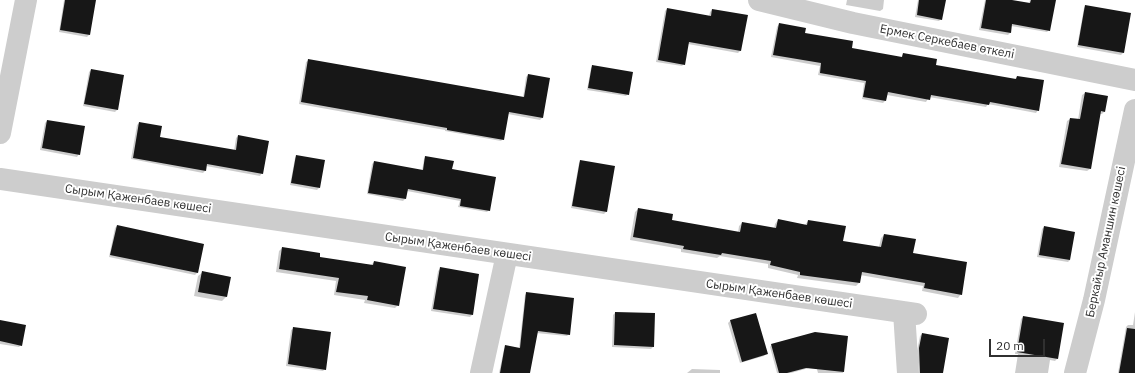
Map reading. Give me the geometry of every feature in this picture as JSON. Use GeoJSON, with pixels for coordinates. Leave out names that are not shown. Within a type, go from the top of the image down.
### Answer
{"type":"FeatureCollection","features":[{"type":"Feature","properties":{"kind":"street"},"geometry":{"type":"LineString","coordinates":[[0,132],[26,0]]}},
{"type":"Feature","properties":{"kind":"street","name":"Ермек Серкебаев өткелі"},"geometry":{"type":"LineString","coordinates":[[759,0],[853,23],[1135,80]]}},
{"type":"Feature","properties":{"kind":"street","name":"Беркайыр Аманшин көшесі"},"geometry":{"type":"LineString","coordinates":[[1075,373],[1094,300],[1135,110]]}},
{"type":"Feature","properties":{"kind":"street","name":"Сырым Қаженбаев көшесі"},"geometry":{"type":"LineString","coordinates":[[0,179],[910,313],[908,373]]}},
{"type":"Feature","properties":{"kind":"street"},"geometry":{"type":"LineString","coordinates":[[480,373],[507,254]]}},
{"type":"Feature","properties":{"kind":"building"},"geometry":{"type":"Polygon","coordinates":[[[65,0],[96,0],[90,35],[60,30],[65,0]]]}},
{"type":"Feature","properties":{"kind":"building"},"geometry":{"type":"Polygon","coordinates":[[[919,0],[946,0],[942,20],[917,15],[919,0]]]}},
{"type":"Feature","properties":{"kind":"building"},"geometry":{"type":"Polygon","coordinates":[[[986,0],[1012,0],[1030,3],[1031,0],[1056,0],[1050,31],[1012,24],[1011,33],[981,28],[986,0]]]}},
{"type":"Feature","properties":{"kind":"building"},"geometry":{"type":"Polygon","coordinates":[[[1085,5],[1131,13],[1124,53],[1078,45],[1085,5]]]}},
{"type":"Feature","properties":{"kind":"building"},"geometry":{"type":"Polygon","coordinates":[[[667,8],[711,16],[712,9],[748,15],[741,51],[689,42],[685,65],[658,60],[667,8]]]}},
{"type":"Feature","properties":{"kind":"building"},"geometry":{"type":"Polygon","coordinates":[[[779,23],[806,28],[805,33],[853,41],[852,48],[902,57],[903,53],[937,59],[936,65],[1016,79],[1017,76],[1044,80],[1039,111],[990,102],[989,105],[931,95],[930,100],[888,92],[886,101],[863,97],[866,81],[820,73],[821,63],[773,55],[779,23]]]}},
{"type":"Feature","properties":{"kind":"building"},"geometry":{"type":"Polygon","coordinates":[[[308,59],[524,97],[528,74],[550,78],[543,118],[509,112],[504,140],[447,130],[447,128],[301,102],[308,59]]]}},
{"type":"Feature","properties":{"kind":"building"},"geometry":{"type":"Polygon","coordinates":[[[592,65],[633,72],[629,95],[588,88],[592,65]]]}},
{"type":"Feature","properties":{"kind":"building"},"geometry":{"type":"Polygon","coordinates":[[[91,69],[124,75],[118,110],[84,104],[91,69]]]}},
{"type":"Feature","properties":{"kind":"building"},"geometry":{"type":"Polygon","coordinates":[[[1085,92],[1108,96],[1105,112],[1101,111],[1091,169],[1061,164],[1070,118],[1080,119],[1085,92]]]}},
{"type":"Feature","properties":{"kind":"building"},"geometry":{"type":"Polygon","coordinates":[[[47,120],[85,126],[80,155],[42,148],[47,120]]]}},
{"type":"Feature","properties":{"kind":"building"},"geometry":{"type":"Polygon","coordinates":[[[139,122],[162,126],[160,137],[236,150],[238,135],[269,141],[263,174],[207,164],[206,171],[133,158],[139,122]]]}},
{"type":"Feature","properties":{"kind":"building"},"geometry":{"type":"Polygon","coordinates":[[[296,155],[325,160],[320,188],[291,183],[296,155]]]}},
{"type":"Feature","properties":{"kind":"building"},"geometry":{"type":"Polygon","coordinates":[[[425,156],[454,161],[452,169],[496,177],[490,211],[460,206],[461,199],[408,189],[406,199],[368,193],[374,161],[423,170],[425,156]]]}},
{"type":"Feature","properties":{"kind":"building"},"geometry":{"type":"Polygon","coordinates":[[[580,160],[615,166],[607,212],[572,206],[580,160]]]}},
{"type":"Feature","properties":{"kind":"building"},"geometry":{"type":"Polygon","coordinates":[[[638,208],[673,214],[672,220],[740,232],[742,222],[776,228],[778,219],[807,225],[808,220],[846,226],[843,241],[881,247],[884,234],[916,239],[913,253],[967,262],[962,295],[924,288],[925,283],[862,272],[860,283],[800,275],[800,272],[770,265],[771,261],[722,253],[721,255],[683,249],[684,246],[633,237],[638,208]]]}},
{"type":"Feature","properties":{"kind":"building"},"geometry":{"type":"Polygon","coordinates":[[[117,225],[204,244],[198,273],[110,255],[117,225]]]}},
{"type":"Feature","properties":{"kind":"building"},"geometry":{"type":"Polygon","coordinates":[[[1044,226],[1075,232],[1070,260],[1039,255],[1044,226]]]}},
{"type":"Feature","properties":{"kind":"building"},"geometry":{"type":"Polygon","coordinates":[[[282,247],[320,253],[320,257],[373,265],[374,261],[406,267],[399,306],[367,300],[368,296],[336,292],[339,278],[279,269],[282,247]]]}},
{"type":"Feature","properties":{"kind":"building"},"geometry":{"type":"Polygon","coordinates":[[[440,267],[479,274],[473,315],[433,309],[440,267]]]}},
{"type":"Feature","properties":{"kind":"building"},"geometry":{"type":"Polygon","coordinates":[[[202,271],[231,277],[227,297],[198,292],[202,271]]]}},
{"type":"Feature","properties":{"kind":"building"},"geometry":{"type":"Polygon","coordinates":[[[526,292],[574,298],[570,335],[538,331],[530,373],[500,373],[505,345],[520,348],[526,292]]]}},
{"type":"Feature","properties":{"kind":"building"},"geometry":{"type":"Polygon","coordinates":[[[615,312],[655,313],[654,347],[614,345],[615,312]]]}},
{"type":"Feature","properties":{"kind":"building"},"geometry":{"type":"Polygon","coordinates":[[[756,313],[768,354],[742,362],[730,320],[756,313]]]}},
{"type":"Feature","properties":{"kind":"building"},"geometry":{"type":"Polygon","coordinates":[[[1023,316],[1064,323],[1058,359],[1017,352],[1023,316]]]}},
{"type":"Feature","properties":{"kind":"building"},"geometry":{"type":"Polygon","coordinates":[[[0,320],[26,325],[22,346],[0,341],[0,320]]]}},
{"type":"Feature","properties":{"kind":"building"},"geometry":{"type":"Polygon","coordinates":[[[293,327],[331,332],[326,370],[288,364],[293,327]]]}},
{"type":"Feature","properties":{"kind":"building"},"geometry":{"type":"Polygon","coordinates":[[[1127,328],[1135,329],[1135,373],[1119,373],[1127,328]]]}},
{"type":"Feature","properties":{"kind":"building"},"geometry":{"type":"Polygon","coordinates":[[[815,332],[848,336],[844,372],[806,368],[787,373],[779,373],[771,344],[815,332]]]}},
{"type":"Feature","properties":{"kind":"building"},"geometry":{"type":"Polygon","coordinates":[[[922,333],[949,338],[943,373],[920,373],[919,348],[922,333]]]}}]}
